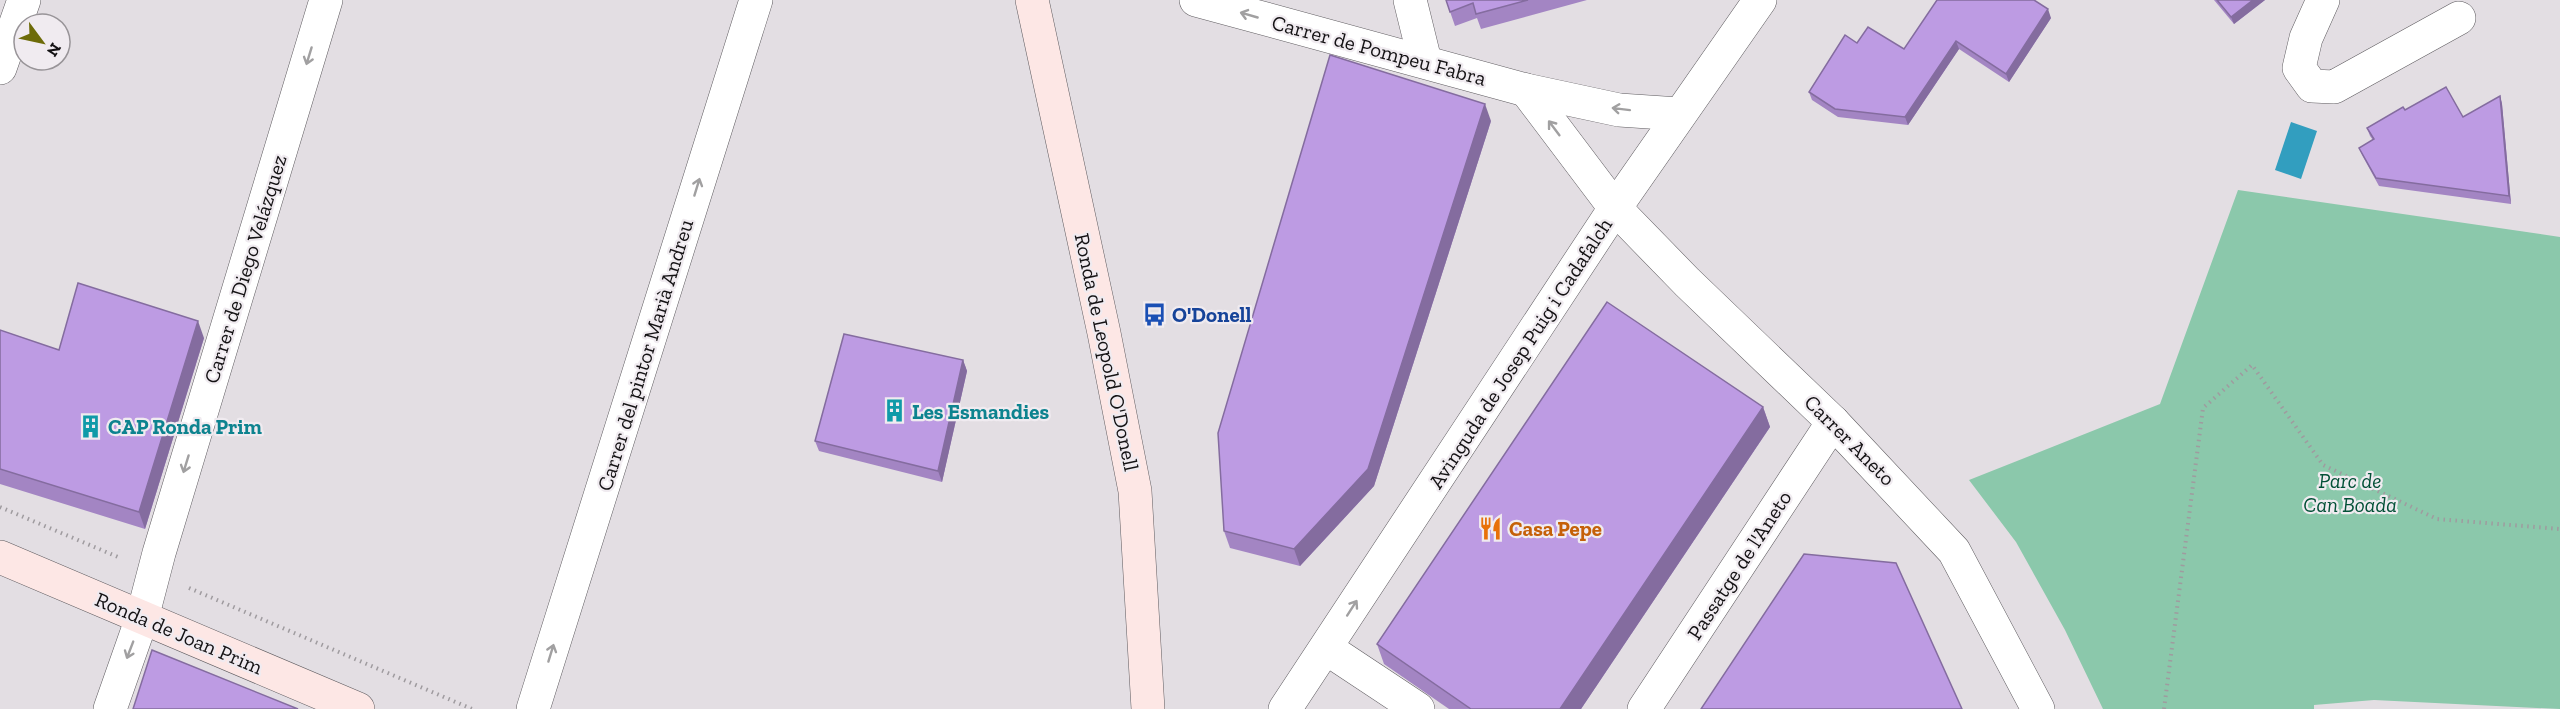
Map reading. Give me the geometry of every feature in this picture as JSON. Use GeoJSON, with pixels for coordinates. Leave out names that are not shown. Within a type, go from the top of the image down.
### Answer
{"type":"FeatureCollection","features":[{"type":"Feature","properties":{"kind":"street"},"geometry":{"type":"LineString","coordinates":[[0,68],[24,0]]}},
{"type":"Feature","properties":{"kind":"street","name":"Carrer de Diego Velázquez"},"geometry":{"type":"LineString","coordinates":[[110,709],[142,618],[159,553],[326,0]]}},
{"type":"Feature","properties":{"kind":"street","name":"Carrer del pintor Marià Andreu"},"geometry":{"type":"LineString","coordinates":[[533,709],[756,0]]}},
{"type":"Feature","properties":{"kind":"street","name":"Ronda de Leopold O'Donell"},"geometry":{"type":"LineString","coordinates":[[1032,0],[1102,321],[1135,491],[1148,709]]}},
{"type":"Feature","properties":{"kind":"street","name":"Carrer de Pompeu Fabra"},"geometry":{"type":"LineString","coordinates":[[1196,0],[1526,90],[1619,110],[1679,114]]}},
{"type":"Feature","properties":{"kind":"street"},"geometry":{"type":"LineString","coordinates":[[1410,0],[1425,61]]}},
{"type":"Feature","properties":{"kind":"street","name":"Avinguda de Josep Puig i Cadafalch"},"geometry":{"type":"LineString","coordinates":[[1285,709],[1615,208],[1760,0]]}},
{"type":"Feature","properties":{"kind":"street"},"geometry":{"type":"LineString","coordinates":[[2323,0],[2306,38],[2299,68],[2312,86],[2334,87],[2459,18]]}},
{"type":"Feature","properties":{"kind":"street"},"geometry":{"type":"LineString","coordinates":[[1526,90],[1615,208]]}},
{"type":"Feature","properties":{"kind":"street","name":"Carrer Aneto"},"geometry":{"type":"LineString","coordinates":[[1615,208],[1687,282],[1833,422],[1954,551],[2038,709]]}},
{"type":"Feature","properties":{"kind":"street","name":"Passatge de l'Aneto"},"geometry":{"type":"LineString","coordinates":[[1644,709],[1833,422]]}},
{"type":"Feature","properties":{"kind":"street","name":"Ronda de Joan Prim"},"geometry":{"type":"LineString","coordinates":[[0,557],[358,709]]}},
{"type":"Feature","properties":{"kind":"street"},"geometry":{"type":"LineString","coordinates":[[1326,648],[1418,709]]}},
{"type":"Feature","properties":{"kind":"path"},"geometry":{"type":"LineString","coordinates":[[2164,709],[2203,408],[2252,365],[2323,465],[2438,519],[2560,529]]}},
{"type":"Feature","properties":{"kind":"path"},"geometry":{"type":"LineString","coordinates":[[0,507],[121,558]]}},
{"type":"Feature","properties":{"kind":"path"},"geometry":{"type":"LineString","coordinates":[[187,587],[472,709]]}},
{"type":"Feature","properties":{"kind":"green space","name":"Parc de Can Boada"},"geometry":{"type":"Polygon","coordinates":[[[2238,190],[2560,237],[2560,709],[2374,700],[2314,705],[2314,709],[2103,709],[2065,630],[2016,542],[1969,480],[2160,404],[2238,190]]]}},
{"type":"Feature","properties":{"kind":"water"},"geometry":{"type":"Polygon","coordinates":[[[2291,122],[2317,131],[2301,179],[2275,170],[2291,122]]]}},
{"type":"Feature","properties":{"kind":"building"},"geometry":{"type":"Polygon","coordinates":[[[1446,0],[1528,0],[1476,14],[1473,3],[1450,12],[1446,0]]]}},
{"type":"Feature","properties":{"kind":"building"},"geometry":{"type":"Polygon","coordinates":[[[1937,0],[2034,0],[2048,9],[2006,74],[1956,41],[1905,117],[1835,109],[1809,92],[1845,35],[1857,43],[1868,27],[1904,49],[1937,0]]]}},
{"type":"Feature","properties":{"kind":"building"},"geometry":{"type":"Polygon","coordinates":[[[2217,0],[2253,0],[2231,17],[2217,0]]]}},
{"type":"Feature","properties":{"kind":"building"},"geometry":{"type":"Polygon","coordinates":[[[1330,55],[1485,104],[1368,469],[1294,549],[1224,531],[1218,433],[1330,55]]]}},
{"type":"Feature","properties":{"kind":"building"},"geometry":{"type":"Polygon","coordinates":[[[2446,87],[2463,117],[2500,96],[2509,196],[2376,178],[2359,148],[2374,139],[2367,128],[2403,107],[2405,110],[2446,87]]]}},
{"type":"Feature","properties":{"kind":"building","name":"CAP Ronda Prim"},"geometry":{"type":"Polygon","coordinates":[[[78,283],[198,321],[139,512],[0,469],[0,330],[59,350],[78,283]]]}},
{"type":"Feature","properties":{"kind":"building"},"geometry":{"type":"Polygon","coordinates":[[[1607,302],[1763,407],[1560,709],[1471,709],[1377,644],[1607,302]]]}},
{"type":"Feature","properties":{"kind":"building","name":"Les Esmandies"},"geometry":{"type":"Polygon","coordinates":[[[844,334],[963,360],[938,471],[815,441],[844,334]]]}},
{"type":"Feature","properties":{"kind":"building"},"geometry":{"type":"Polygon","coordinates":[[[1804,554],[1896,563],[1962,709],[1701,709],[1804,554]]]}},
{"type":"Feature","properties":{"kind":"building"},"geometry":{"type":"Polygon","coordinates":[[[152,650],[298,709],[133,709],[152,650]]]}},
{"type":"Feature","properties":{"kind":"place","name":"O'Donell"},"geometry":{"type":"Point","coordinates":[1154,314]}},
{"type":"Feature","properties":{"kind":"place","name":"Les Esmandies"},"geometry":{"type":"Point","coordinates":[894,411]}},
{"type":"Feature","properties":{"kind":"place","name":"CAP Ronda Prim"},"geometry":{"type":"Point","coordinates":[90,426]}},
{"type":"Feature","properties":{"kind":"place","name":"Casa Pepe"},"geometry":{"type":"Point","coordinates":[1491,528]}}]}
